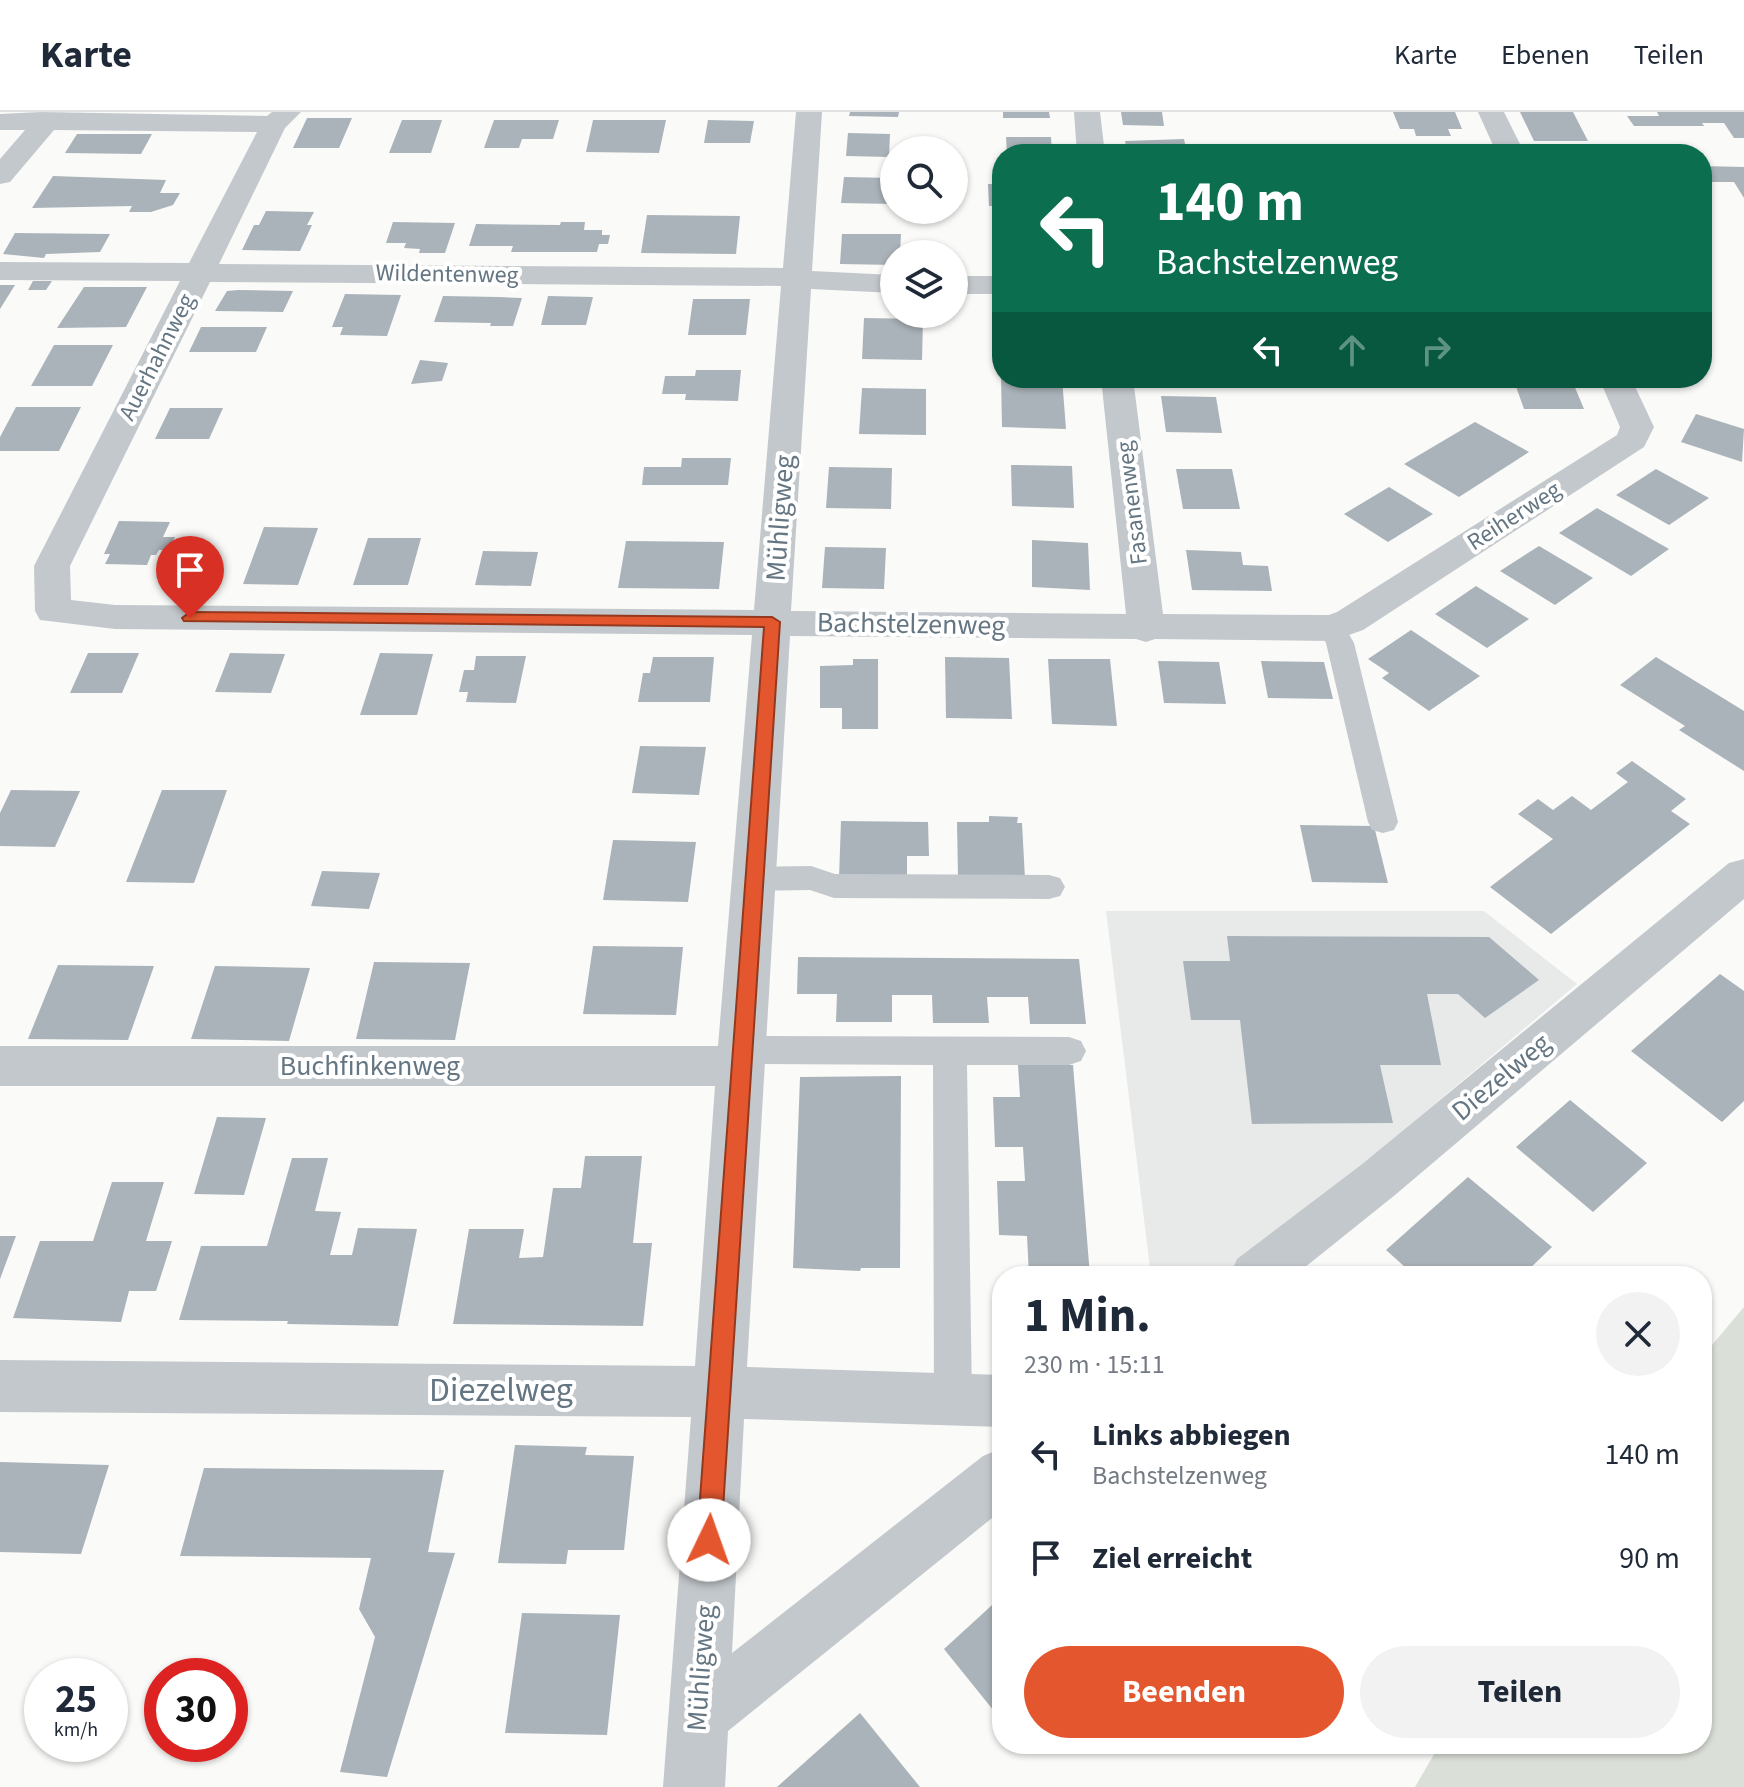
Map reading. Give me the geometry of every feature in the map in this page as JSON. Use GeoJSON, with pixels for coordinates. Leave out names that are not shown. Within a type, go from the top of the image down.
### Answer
{"type":"FeatureCollection","features":[{"type":"Feature","properties":{"kind":"street","name":"Mühligweg"},"geometry":{"type":"LineString","coordinates":[[694,1787],[718,1392],[809,112]]}},
{"type":"Feature","properties":{"kind":"street"},"geometry":{"type":"LineString","coordinates":[[1087,112],[1090,144]]}},
{"type":"Feature","properties":{"kind":"street"},"geometry":{"type":"LineString","coordinates":[[1491,112],[1506,144]]}},
{"type":"Feature","properties":{"kind":"street"},"geometry":{"type":"LineString","coordinates":[[0,122],[51,117],[281,118]]}},
{"type":"Feature","properties":{"kind":"street"},"geometry":{"type":"LineString","coordinates":[[0,176],[51,117]]}},
{"type":"Feature","properties":{"kind":"street","name":"Auerhahnweg"},"geometry":{"type":"LineString","coordinates":[[53,611],[52,566],[200,271],[281,118]]}},
{"type":"Feature","properties":{"kind":"street","name":"Wildentenweg"},"geometry":{"type":"LineString","coordinates":[[0,271],[797,277],[826,283],[880,284]]}},
{"type":"Feature","properties":{"kind":"street"},"geometry":{"type":"LineString","coordinates":[[968,285],[992,285]]}},
{"type":"Feature","properties":{"kind":"street","name":"Fasanenweg"},"geometry":{"type":"LineString","coordinates":[[1118,388],[1146,629]]}},
{"type":"Feature","properties":{"kind":"street","name":"Reiherweg"},"geometry":{"type":"LineString","coordinates":[[1335,628],[1632,440],[1637,427],[1619,388]]}},
{"type":"Feature","properties":{"kind":"street","name":"Bachstelzenweg"},"geometry":{"type":"LineString","coordinates":[[53,611],[115,617],[772,622],[1146,629],[1335,628]]}},
{"type":"Feature","properties":{"kind":"street","name":"Diezelweg"},"geometry":{"type":"LineString","coordinates":[[1268,1266],[1378,1180],[1744,875]]}},
{"type":"Feature","properties":{"kind":"street","name":"Buchfinkenweg"},"geometry":{"type":"LineString","coordinates":[[0,1066],[741,1058]]}},
{"type":"Feature","properties":{"kind":"street","name":"Diezelweg"},"geometry":{"type":"LineString","coordinates":[[0,1386],[718,1392],[978,1400]]}},
{"type":"Feature","properties":{"kind":"street"},"geometry":{"type":"LineString","coordinates":[[698,1717],[992,1483]]}},
{"type":"Feature","properties":{"kind":"lane"},"geometry":{"type":"LineString","coordinates":[[1335,628],[1383,822]]}},
{"type":"Feature","properties":{"kind":"lane"},"geometry":{"type":"LineString","coordinates":[[754,879],[811,878],[834,886],[1049,887]]}},
{"type":"Feature","properties":{"kind":"lane"},"geometry":{"type":"LineString","coordinates":[[950,1051],[978,1400]]}},
{"type":"Feature","properties":{"kind":"lane"},"geometry":{"type":"LineString","coordinates":[[741,1058],[950,1051],[1069,1051]]}},
{"type":"Feature","properties":{"kind":"shaded area"},"geometry":{"type":"Polygon","coordinates":[[[1106,911],[1484,911],[1577,984],[1243,1266],[1150,1266],[1106,911]]]}},
{"type":"Feature","properties":{"kind":"shaded area"},"geometry":{"type":"Polygon","coordinates":[[[1744,1307],[1744,1787],[1415,1787],[1434,1754],[1712,1754],[1712,1345],[1744,1307]]]}},
{"type":"Feature","properties":{"kind":"building"},"geometry":{"type":"Polygon","coordinates":[[[850,112],[899,112],[898,117],[849,116],[850,112]]]}},
{"type":"Feature","properties":{"kind":"building"},"geometry":{"type":"Polygon","coordinates":[[[1003,112],[1049,112],[1050,118],[1003,118],[1003,112]]]}},
{"type":"Feature","properties":{"kind":"building"},"geometry":{"type":"Polygon","coordinates":[[[1121,112],[1162,112],[1164,126],[1123,125],[1121,112]]]}},
{"type":"Feature","properties":{"kind":"building"},"geometry":{"type":"Polygon","coordinates":[[[1393,112],[1455,112],[1462,129],[1448,129],[1451,136],[1416,136],[1414,129],[1400,129],[1393,112]]]}},
{"type":"Feature","properties":{"kind":"building"},"geometry":{"type":"Polygon","coordinates":[[[1520,112],[1573,112],[1588,141],[1534,141],[1520,112]]]}},
{"type":"Feature","properties":{"kind":"building"},"geometry":{"type":"Polygon","coordinates":[[[1657,112],[1744,112],[1744,138],[1734,138],[1724,123],[1634,126],[1627,116],[1659,116],[1657,112]]]}},
{"type":"Feature","properties":{"kind":"building"},"geometry":{"type":"Polygon","coordinates":[[[307,118],[352,118],[339,148],[293,148],[307,118]]]}},
{"type":"Feature","properties":{"kind":"building"},"geometry":{"type":"Polygon","coordinates":[[[402,120],[442,120],[431,153],[389,153],[402,120]]]}},
{"type":"Feature","properties":{"kind":"building"},"geometry":{"type":"Polygon","coordinates":[[[494,120],[559,120],[553,139],[522,139],[519,148],[484,148],[494,120]]]}},
{"type":"Feature","properties":{"kind":"building"},"geometry":{"type":"Polygon","coordinates":[[[593,120],[666,120],[659,153],[586,152],[593,120]]]}},
{"type":"Feature","properties":{"kind":"building"},"geometry":{"type":"Polygon","coordinates":[[[708,120],[754,121],[750,143],[704,143],[708,120]]]}},
{"type":"Feature","properties":{"kind":"building"},"geometry":{"type":"Polygon","coordinates":[[[848,133],[890,134],[880,136],[880,157],[846,156],[848,133]]]}},
{"type":"Feature","properties":{"kind":"building"},"geometry":{"type":"Polygon","coordinates":[[[77,134],[152,134],[141,154],[65,153],[77,134]]]}},
{"type":"Feature","properties":{"kind":"building"},"geometry":{"type":"Polygon","coordinates":[[[1006,137],[1051,137],[1051,144],[1006,144],[1006,137]]]}},
{"type":"Feature","properties":{"kind":"building"},"geometry":{"type":"Polygon","coordinates":[[[1184,139],[1185,144],[1126,144],[1125,141],[1184,139]]]}},
{"type":"Feature","properties":{"kind":"building"},"geometry":{"type":"Polygon","coordinates":[[[1712,166],[1744,167],[1744,198],[1734,182],[1712,182],[1712,166]]]}},
{"type":"Feature","properties":{"kind":"building"},"geometry":{"type":"Polygon","coordinates":[[[53,176],[166,180],[160,193],[180,193],[173,205],[151,212],[129,212],[132,206],[32,208],[53,176]]]}},
{"type":"Feature","properties":{"kind":"building"},"geometry":{"type":"Polygon","coordinates":[[[844,177],[880,178],[880,204],[841,203],[844,177]]]}},
{"type":"Feature","properties":{"kind":"building"},"geometry":{"type":"Polygon","coordinates":[[[988,184],[992,184],[992,206],[989,206],[988,184]]]}},
{"type":"Feature","properties":{"kind":"building"},"geometry":{"type":"Polygon","coordinates":[[[266,211],[314,212],[307,225],[312,225],[300,251],[242,250],[254,225],[259,225],[266,211]]]}},
{"type":"Feature","properties":{"kind":"building"},"geometry":{"type":"Polygon","coordinates":[[[647,215],[740,216],[736,254],[641,253],[647,215]]]}},
{"type":"Feature","properties":{"kind":"building"},"geometry":{"type":"Polygon","coordinates":[[[393,222],[455,223],[445,253],[419,253],[420,249],[404,248],[406,243],[386,243],[393,222]]]}},
{"type":"Feature","properties":{"kind":"building"},"geometry":{"type":"Polygon","coordinates":[[[561,222],[585,222],[584,230],[602,230],[602,235],[610,235],[608,244],[599,244],[597,252],[511,252],[513,246],[469,246],[476,224],[560,225],[561,222]]]}},
{"type":"Feature","properties":{"kind":"building"},"geometry":{"type":"Polygon","coordinates":[[[15,233],[110,234],[100,252],[46,254],[44,258],[3,254],[15,233]]]}},
{"type":"Feature","properties":{"kind":"building"},"geometry":{"type":"Polygon","coordinates":[[[842,234],[901,234],[901,240],[880,240],[880,265],[840,264],[842,234]]]}},
{"type":"Feature","properties":{"kind":"building"},"geometry":{"type":"Polygon","coordinates":[[[33,281],[52,281],[46,290],[28,290],[33,281]]]}},
{"type":"Feature","properties":{"kind":"building"},"geometry":{"type":"Polygon","coordinates":[[[0,285],[15,285],[0,309],[0,285]]]}},
{"type":"Feature","properties":{"kind":"building"},"geometry":{"type":"Polygon","coordinates":[[[84,287],[147,287],[126,327],[57,328],[84,287]]]}},
{"type":"Feature","properties":{"kind":"building"},"geometry":{"type":"Polygon","coordinates":[[[227,291],[293,291],[283,312],[215,311],[227,291]]]}},
{"type":"Feature","properties":{"kind":"building"},"geometry":{"type":"Polygon","coordinates":[[[345,294],[401,295],[387,336],[340,335],[343,327],[332,327],[345,294]]]}},
{"type":"Feature","properties":{"kind":"building"},"geometry":{"type":"Polygon","coordinates":[[[443,296],[522,298],[513,326],[490,326],[491,323],[434,322],[443,296]]]}},
{"type":"Feature","properties":{"kind":"building"},"geometry":{"type":"Polygon","coordinates":[[[548,296],[593,297],[586,325],[541,325],[548,296]]]}},
{"type":"Feature","properties":{"kind":"building"},"geometry":{"type":"Polygon","coordinates":[[[693,299],[750,299],[746,335],[688,335],[693,299]]]}},
{"type":"Feature","properties":{"kind":"building"},"geometry":{"type":"Polygon","coordinates":[[[864,318],[880,318],[880,328],[923,328],[922,360],[862,359],[864,318]]]}},
{"type":"Feature","properties":{"kind":"building"},"geometry":{"type":"Polygon","coordinates":[[[201,327],[267,327],[256,352],[189,352],[201,327]]]}},
{"type":"Feature","properties":{"kind":"building"},"geometry":{"type":"Polygon","coordinates":[[[54,345],[113,345],[92,386],[31,386],[54,345]]]}},
{"type":"Feature","properties":{"kind":"building"},"geometry":{"type":"Polygon","coordinates":[[[420,360],[448,363],[442,381],[411,384],[420,360]]]}},
{"type":"Feature","properties":{"kind":"building"},"geometry":{"type":"Polygon","coordinates":[[[696,370],[741,370],[738,401],[685,400],[686,394],[662,394],[665,376],[695,376],[696,370]]]}},
{"type":"Feature","properties":{"kind":"building"},"geometry":{"type":"Polygon","coordinates":[[[862,388],[926,389],[926,435],[859,434],[862,388]]]}},
{"type":"Feature","properties":{"kind":"building"},"geometry":{"type":"Polygon","coordinates":[[[1001,388],[1063,388],[1066,429],[1002,427],[1001,388]]]}},
{"type":"Feature","properties":{"kind":"building"},"geometry":{"type":"Polygon","coordinates":[[[1517,388],[1575,388],[1584,409],[1524,409],[1517,388]]]}},
{"type":"Feature","properties":{"kind":"building"},"geometry":{"type":"Polygon","coordinates":[[[1161,396],[1216,397],[1222,433],[1166,432],[1161,396]]]}},
{"type":"Feature","properties":{"kind":"building"},"geometry":{"type":"Polygon","coordinates":[[[16,407],[81,407],[59,451],[0,451],[0,437],[16,407]]]}},
{"type":"Feature","properties":{"kind":"building"},"geometry":{"type":"Polygon","coordinates":[[[170,408],[223,408],[209,439],[155,439],[170,408]]]}},
{"type":"Feature","properties":{"kind":"building"},"geometry":{"type":"Polygon","coordinates":[[[1696,414],[1744,429],[1742,462],[1681,442],[1696,414]]]}},
{"type":"Feature","properties":{"kind":"building"},"geometry":{"type":"Polygon","coordinates":[[[1475,422],[1529,452],[1459,497],[1404,464],[1475,422]]]}},
{"type":"Feature","properties":{"kind":"building"},"geometry":{"type":"Polygon","coordinates":[[[682,458],[731,458],[728,485],[642,485],[644,467],[681,467],[682,458]]]}},
{"type":"Feature","properties":{"kind":"building"},"geometry":{"type":"Polygon","coordinates":[[[1011,465],[1072,466],[1074,508],[1012,506],[1011,465]]]}},
{"type":"Feature","properties":{"kind":"building"},"geometry":{"type":"Polygon","coordinates":[[[829,467],[892,468],[891,509],[826,508],[829,467]]]}},
{"type":"Feature","properties":{"kind":"building"},"geometry":{"type":"Polygon","coordinates":[[[1176,469],[1232,469],[1240,509],[1183,509],[1176,469]]]}},
{"type":"Feature","properties":{"kind":"building"},"geometry":{"type":"Polygon","coordinates":[[[1656,469],[1709,498],[1669,525],[1616,495],[1656,469]]]}},
{"type":"Feature","properties":{"kind":"building"},"geometry":{"type":"Polygon","coordinates":[[[1389,487],[1433,514],[1388,542],[1344,514],[1389,487]]]}},
{"type":"Feature","properties":{"kind":"building"},"geometry":{"type":"Polygon","coordinates":[[[1597,508],[1669,549],[1631,576],[1559,533],[1597,508]]]}},
{"type":"Feature","properties":{"kind":"building"},"geometry":{"type":"Polygon","coordinates":[[[119,521],[170,522],[163,537],[175,537],[170,550],[159,550],[156,555],[151,555],[147,565],[105,564],[110,554],[104,554],[119,521]]]}},
{"type":"Feature","properties":{"kind":"building"},"geometry":{"type":"Polygon","coordinates":[[[264,527],[318,528],[298,585],[243,584],[264,527]]]}},
{"type":"Feature","properties":{"kind":"building"},"geometry":{"type":"Polygon","coordinates":[[[368,538],[421,538],[408,585],[353,585],[368,538]]]}},
{"type":"Feature","properties":{"kind":"building"},"geometry":{"type":"Polygon","coordinates":[[[1032,540],[1088,543],[1090,590],[1032,587],[1032,540]]]}},
{"type":"Feature","properties":{"kind":"building"},"geometry":{"type":"Polygon","coordinates":[[[626,541],[724,542],[719,589],[618,588],[626,541]]]}},
{"type":"Feature","properties":{"kind":"building"},"geometry":{"type":"Polygon","coordinates":[[[1539,546],[1593,578],[1555,605],[1500,571],[1539,546]]]}},
{"type":"Feature","properties":{"kind":"building"},"geometry":{"type":"Polygon","coordinates":[[[825,547],[886,548],[884,589],[822,588],[825,547]]]}},
{"type":"Feature","properties":{"kind":"building"},"geometry":{"type":"Polygon","coordinates":[[[1186,550],[1241,552],[1243,565],[1268,566],[1272,591],[1192,590],[1186,550]]]}},
{"type":"Feature","properties":{"kind":"building"},"geometry":{"type":"Polygon","coordinates":[[[483,551],[538,552],[531,586],[475,585],[483,551]]]}},
{"type":"Feature","properties":{"kind":"building"},"geometry":{"type":"Polygon","coordinates":[[[1476,586],[1529,619],[1487,648],[1435,614],[1476,586]]]}},
{"type":"Feature","properties":{"kind":"building"},"geometry":{"type":"Polygon","coordinates":[[[1411,630],[1480,676],[1429,711],[1382,678],[1389,673],[1368,659],[1411,630]]]}},
{"type":"Feature","properties":{"kind":"building"},"geometry":{"type":"Polygon","coordinates":[[[88,653],[139,653],[122,693],[70,693],[88,653]]]}},
{"type":"Feature","properties":{"kind":"building"},"geometry":{"type":"Polygon","coordinates":[[[230,653],[285,654],[271,693],[215,692],[230,653]]]}},
{"type":"Feature","properties":{"kind":"building"},"geometry":{"type":"Polygon","coordinates":[[[380,653],[433,654],[417,715],[360,715],[380,653]]]}},
{"type":"Feature","properties":{"kind":"building"},"geometry":{"type":"Polygon","coordinates":[[[476,656],[526,656],[516,703],[466,702],[468,692],[459,692],[464,670],[474,670],[476,656]]]}},
{"type":"Feature","properties":{"kind":"building"},"geometry":{"type":"Polygon","coordinates":[[[653,657],[714,657],[710,702],[638,702],[643,673],[650,673],[653,657]]]}},
{"type":"Feature","properties":{"kind":"building"},"geometry":{"type":"Polygon","coordinates":[[[945,657],[1009,658],[1012,719],[946,718],[945,657]]]}},
{"type":"Feature","properties":{"kind":"building"},"geometry":{"type":"Polygon","coordinates":[[[1656,657],[1744,711],[1744,771],[1679,730],[1685,726],[1620,685],[1656,657]]]}},
{"type":"Feature","properties":{"kind":"building"},"geometry":{"type":"Polygon","coordinates":[[[853,659],[878,659],[878,729],[842,729],[842,708],[820,708],[820,666],[853,665],[853,659]]]}},
{"type":"Feature","properties":{"kind":"building"},"geometry":{"type":"Polygon","coordinates":[[[1048,659],[1110,659],[1117,726],[1052,724],[1048,659]]]}},
{"type":"Feature","properties":{"kind":"building"},"geometry":{"type":"Polygon","coordinates":[[[1158,661],[1219,662],[1226,704],[1164,703],[1158,661]]]}},
{"type":"Feature","properties":{"kind":"building"},"geometry":{"type":"Polygon","coordinates":[[[1261,661],[1324,662],[1333,699],[1268,698],[1261,661]]]}},
{"type":"Feature","properties":{"kind":"building"},"geometry":{"type":"Polygon","coordinates":[[[640,746],[706,747],[699,795],[632,793],[640,746]]]}},
{"type":"Feature","properties":{"kind":"building"},"geometry":{"type":"Polygon","coordinates":[[[1632,761],[1686,799],[1671,811],[1690,824],[1551,934],[1490,887],[1553,839],[1518,814],[1538,799],[1553,810],[1572,796],[1591,810],[1628,782],[1616,773],[1632,761]]]}},
{"type":"Feature","properties":{"kind":"building"},"geometry":{"type":"Polygon","coordinates":[[[11,790],[80,791],[55,847],[0,846],[0,813],[11,790]]]}},
{"type":"Feature","properties":{"kind":"building"},"geometry":{"type":"Polygon","coordinates":[[[162,790],[227,790],[194,883],[126,882],[162,790]]]}},
{"type":"Feature","properties":{"kind":"building"},"geometry":{"type":"Polygon","coordinates":[[[989,816],[1018,817],[1017,823],[1022,823],[1025,879],[958,878],[957,822],[989,822],[989,816]]]}},
{"type":"Feature","properties":{"kind":"building"},"geometry":{"type":"Polygon","coordinates":[[[841,821],[928,822],[929,856],[907,856],[907,878],[839,878],[841,821]]]}},
{"type":"Feature","properties":{"kind":"building"},"geometry":{"type":"Polygon","coordinates":[[[1300,825],[1374,826],[1388,883],[1312,882],[1300,825]]]}},
{"type":"Feature","properties":{"kind":"building"},"geometry":{"type":"Polygon","coordinates":[[[613,840],[696,842],[688,902],[603,900],[613,840]]]}},
{"type":"Feature","properties":{"kind":"building"},"geometry":{"type":"Polygon","coordinates":[[[322,871],[380,873],[369,909],[311,906],[322,871]]]}},
{"type":"Feature","properties":{"kind":"building"},"geometry":{"type":"Polygon","coordinates":[[[1227,936],[1489,937],[1539,980],[1485,1018],[1458,994],[1427,994],[1441,1065],[1380,1065],[1393,1123],[1252,1124],[1240,1020],[1191,1020],[1183,961],[1230,961],[1227,936]]]}},
{"type":"Feature","properties":{"kind":"building"},"geometry":{"type":"Polygon","coordinates":[[[593,946],[683,947],[676,1015],[583,1014],[593,946]]]}},
{"type":"Feature","properties":{"kind":"building"},"geometry":{"type":"Polygon","coordinates":[[[798,957],[1079,959],[1086,1024],[1030,1024],[1028,997],[987,997],[989,1023],[933,1023],[932,995],[892,995],[892,1022],[836,1022],[837,994],[797,994],[798,957]]]}},
{"type":"Feature","properties":{"kind":"building"},"geometry":{"type":"Polygon","coordinates":[[[374,962],[470,963],[455,1040],[356,1039],[374,962]]]}},
{"type":"Feature","properties":{"kind":"building"},"geometry":{"type":"Polygon","coordinates":[[[58,965],[154,966],[128,1040],[28,1039],[58,965]]]}},
{"type":"Feature","properties":{"kind":"building"},"geometry":{"type":"Polygon","coordinates":[[[215,966],[310,968],[289,1041],[191,1039],[215,966]]]}},
{"type":"Feature","properties":{"kind":"building"},"geometry":{"type":"Polygon","coordinates":[[[1720,974],[1744,991],[1744,1101],[1722,1122],[1631,1051],[1720,974]]]}},
{"type":"Feature","properties":{"kind":"building"},"geometry":{"type":"Polygon","coordinates":[[[1018,1065],[1073,1065],[1089,1266],[1028,1266],[1027,1236],[999,1235],[997,1181],[1025,1181],[1023,1147],[995,1147],[993,1097],[1020,1097],[1018,1065]]]}},
{"type":"Feature","properties":{"kind":"building"},"geometry":{"type":"Polygon","coordinates":[[[901,1076],[900,1268],[861,1268],[860,1271],[793,1268],[800,1077],[901,1076]]]}},
{"type":"Feature","properties":{"kind":"building"},"geometry":{"type":"Polygon","coordinates":[[[1570,1100],[1647,1163],[1593,1212],[1516,1147],[1570,1100]]]}},
{"type":"Feature","properties":{"kind":"building"},"geometry":{"type":"Polygon","coordinates":[[[217,1117],[266,1118],[244,1195],[194,1194],[217,1117]]]}},
{"type":"Feature","properties":{"kind":"building"},"geometry":{"type":"Polygon","coordinates":[[[585,1156],[642,1156],[633,1243],[652,1243],[643,1326],[453,1324],[469,1229],[524,1229],[519,1258],[543,1257],[553,1188],[581,1188],[585,1156]]]}},
{"type":"Feature","properties":{"kind":"building"},"geometry":{"type":"Polygon","coordinates":[[[292,1158],[328,1158],[315,1211],[341,1212],[330,1255],[352,1255],[358,1228],[417,1229],[398,1326],[179,1320],[201,1246],[267,1246],[292,1158]]]}},
{"type":"Feature","properties":{"kind":"building"},"geometry":{"type":"Polygon","coordinates":[[[1468,1177],[1552,1247],[1532,1266],[1404,1266],[1386,1250],[1468,1177]]]}},
{"type":"Feature","properties":{"kind":"building"},"geometry":{"type":"Polygon","coordinates":[[[112,1182],[164,1182],[146,1241],[172,1241],[156,1291],[129,1291],[121,1322],[13,1318],[40,1241],[93,1241],[112,1182]]]}},
{"type":"Feature","properties":{"kind":"building"},"geometry":{"type":"Polygon","coordinates":[[[0,1236],[16,1236],[0,1279],[0,1236]]]}},
{"type":"Feature","properties":{"kind":"building"},"geometry":{"type":"Polygon","coordinates":[[[515,1445],[587,1447],[585,1455],[634,1456],[624,1550],[568,1550],[566,1564],[498,1563],[515,1445]]]}},
{"type":"Feature","properties":{"kind":"building"},"geometry":{"type":"Polygon","coordinates":[[[0,1462],[109,1465],[81,1554],[0,1552],[0,1462]]]}},
{"type":"Feature","properties":{"kind":"building"},"geometry":{"type":"Polygon","coordinates":[[[204,1468],[444,1470],[428,1552],[455,1553],[387,1777],[340,1772],[375,1637],[359,1609],[371,1558],[180,1556],[204,1468]]]}},
{"type":"Feature","properties":{"kind":"building"},"geometry":{"type":"Polygon","coordinates":[[[992,1605],[992,1709],[944,1649],[992,1605]]]}},
{"type":"Feature","properties":{"kind":"building"},"geometry":{"type":"Polygon","coordinates":[[[522,1613],[620,1615],[607,1735],[505,1733],[522,1613]]]}},
{"type":"Feature","properties":{"kind":"building"},"geometry":{"type":"Polygon","coordinates":[[[860,1713],[920,1787],[777,1787],[860,1713]]]}},
{"type":"Feature","properties":{"kind":"route"},"geometry":{"type":"LineString","coordinates":[[190,618],[772,622],[709,1540]]}}]}
